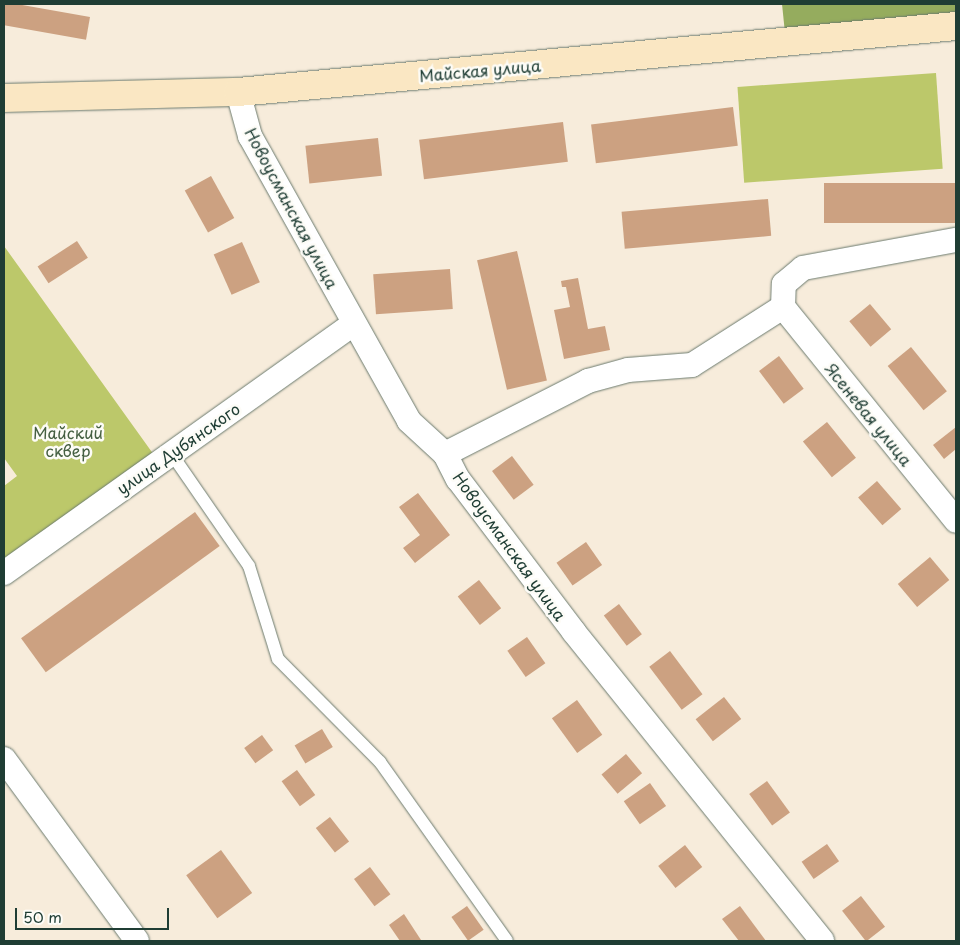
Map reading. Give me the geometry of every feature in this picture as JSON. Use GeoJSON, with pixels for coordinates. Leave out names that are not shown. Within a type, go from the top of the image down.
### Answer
{"type":"FeatureCollection","features":[{"type":"Feature","properties":{"kind":"street","name":"Майская улица"},"geometry":{"type":"LineString","coordinates":[[4,98],[238,92],[956,26]]}},
{"type":"Feature","properties":{"kind":"street","name":"Новоусманская улица"},"geometry":{"type":"LineString","coordinates":[[238,92],[250,136],[353,324],[409,421],[445,454],[458,479],[574,632],[822,941]]}},
{"type":"Feature","properties":{"kind":"street"},"geometry":{"type":"LineString","coordinates":[[445,454],[588,381],[628,370],[692,365],[782,307],[784,284],[803,268],[956,240]]}},
{"type":"Feature","properties":{"kind":"street","name":"Ясеневая улица"},"geometry":{"type":"LineString","coordinates":[[782,307],[956,521]]}},
{"type":"Feature","properties":{"kind":"street","name":"улица Дубянского"},"geometry":{"type":"LineString","coordinates":[[4,573],[353,324]]}},
{"type":"Feature","properties":{"kind":"street"},"geometry":{"type":"LineString","coordinates":[[4,759],[138,941]]}},
{"type":"Feature","properties":{"kind":"lane"},"geometry":{"type":"LineString","coordinates":[[171,453],[249,566],[278,659],[380,762],[508,941]]}},
{"type":"Feature","properties":{"kind":"green space"},"geometry":{"type":"Polygon","coordinates":[[[782,4],[956,4],[956,14],[785,33],[782,4]]]}},
{"type":"Feature","properties":{"kind":"green space"},"geometry":{"type":"Polygon","coordinates":[[[936,73],[943,169],[744,183],[737,87],[936,73]]]}},
{"type":"Feature","properties":{"kind":"green space","name":"Майский сквер"},"geometry":{"type":"Polygon","coordinates":[[[4,246],[154,455],[4,564],[4,486],[17,476],[4,458],[4,246]]]}},
{"type":"Feature","properties":{"kind":"building"},"geometry":{"type":"Polygon","coordinates":[[[5,4],[16,4],[90,17],[86,40],[4,25],[5,4]]]}},
{"type":"Feature","properties":{"kind":"building"},"geometry":{"type":"Polygon","coordinates":[[[733,107],[738,146],[596,163],[591,124],[733,107]]]}},
{"type":"Feature","properties":{"kind":"building"},"geometry":{"type":"Polygon","coordinates":[[[563,122],[568,162],[424,179],[419,140],[563,122]]]}},
{"type":"Feature","properties":{"kind":"building"},"geometry":{"type":"Polygon","coordinates":[[[378,138],[382,176],[309,183],[305,146],[378,138]]]}},
{"type":"Feature","properties":{"kind":"building"},"geometry":{"type":"Polygon","coordinates":[[[211,176],[234,218],[208,233],[185,191],[211,176]]]}},
{"type":"Feature","properties":{"kind":"building"},"geometry":{"type":"Polygon","coordinates":[[[824,183],[956,183],[956,223],[824,223],[824,183]]]}},
{"type":"Feature","properties":{"kind":"building"},"geometry":{"type":"Polygon","coordinates":[[[768,199],[771,236],[625,249],[622,212],[768,199]]]}},
{"type":"Feature","properties":{"kind":"building"},"geometry":{"type":"Polygon","coordinates":[[[77,241],[88,258],[48,283],[38,267],[77,241]]]}},
{"type":"Feature","properties":{"kind":"building"},"geometry":{"type":"Polygon","coordinates":[[[242,242],[260,282],[232,295],[214,255],[242,242]]]}},
{"type":"Feature","properties":{"kind":"building"},"geometry":{"type":"Polygon","coordinates":[[[517,251],[547,381],[507,390],[477,260],[517,251]]]}},
{"type":"Feature","properties":{"kind":"building"},"geometry":{"type":"Polygon","coordinates":[[[450,269],[453,309],[376,314],[373,274],[450,269]]]}},
{"type":"Feature","properties":{"kind":"building"},"geometry":{"type":"Polygon","coordinates":[[[578,278],[588,329],[605,326],[610,350],[564,359],[554,310],[570,307],[566,287],[562,287],[561,281],[578,278]]]}},
{"type":"Feature","properties":{"kind":"building"},"geometry":{"type":"Polygon","coordinates":[[[870,304],[891,329],[871,347],[849,321],[870,304]]]}},
{"type":"Feature","properties":{"kind":"building"},"geometry":{"type":"Polygon","coordinates":[[[911,347],[947,391],[924,410],[888,366],[911,347]]]}},
{"type":"Feature","properties":{"kind":"building"},"geometry":{"type":"Polygon","coordinates":[[[779,356],[804,389],[784,404],[759,371],[779,356]]]}},
{"type":"Feature","properties":{"kind":"building"},"geometry":{"type":"Polygon","coordinates":[[[827,422],[856,458],[832,477],[803,442],[827,422]]]}},
{"type":"Feature","properties":{"kind":"building"},"geometry":{"type":"Polygon","coordinates":[[[956,427],[956,449],[944,459],[933,445],[956,427]]]}},
{"type":"Feature","properties":{"kind":"building"},"geometry":{"type":"Polygon","coordinates":[[[512,456],[534,485],[514,500],[492,471],[512,456]]]}},
{"type":"Feature","properties":{"kind":"building"},"geometry":{"type":"Polygon","coordinates":[[[877,481],[901,509],[882,525],[858,497],[877,481]]]}},
{"type":"Feature","properties":{"kind":"building"},"geometry":{"type":"Polygon","coordinates":[[[418,493],[450,535],[415,563],[403,548],[420,535],[399,507],[418,493]]]}},
{"type":"Feature","properties":{"kind":"building"},"geometry":{"type":"Polygon","coordinates":[[[195,512],[220,546],[46,672],[21,638],[195,512]]]}},
{"type":"Feature","properties":{"kind":"building"},"geometry":{"type":"Polygon","coordinates":[[[586,542],[602,565],[573,586],[557,563],[586,542]]]}},
{"type":"Feature","properties":{"kind":"building"},"geometry":{"type":"Polygon","coordinates":[[[930,557],[949,580],[917,607],[898,584],[930,557]]]}},
{"type":"Feature","properties":{"kind":"building"},"geometry":{"type":"Polygon","coordinates":[[[479,580],[501,608],[480,625],[458,597],[479,580]]]}},
{"type":"Feature","properties":{"kind":"building"},"geometry":{"type":"Polygon","coordinates":[[[619,604],[642,634],[627,646],[604,615],[619,604]]]}},
{"type":"Feature","properties":{"kind":"building"},"geometry":{"type":"Polygon","coordinates":[[[527,637],[545,663],[526,677],[507,651],[527,637]]]}},
{"type":"Feature","properties":{"kind":"building"},"geometry":{"type":"Polygon","coordinates":[[[670,651],[702,694],[682,710],[649,667],[670,651]]]}},
{"type":"Feature","properties":{"kind":"building"},"geometry":{"type":"Polygon","coordinates":[[[724,697],[741,719],[713,741],[696,719],[724,697]]]}},
{"type":"Feature","properties":{"kind":"building"},"geometry":{"type":"Polygon","coordinates":[[[577,700],[602,735],[577,753],[552,718],[577,700]]]}},
{"type":"Feature","properties":{"kind":"building"},"geometry":{"type":"Polygon","coordinates":[[[322,729],[333,747],[305,763],[295,745],[322,729]]]}},
{"type":"Feature","properties":{"kind":"building"},"geometry":{"type":"Polygon","coordinates":[[[262,735],[273,750],[255,763],[244,748],[262,735]]]}},
{"type":"Feature","properties":{"kind":"building"},"geometry":{"type":"Polygon","coordinates":[[[626,754],[642,773],[618,794],[601,775],[626,754]]]}},
{"type":"Feature","properties":{"kind":"building"},"geometry":{"type":"Polygon","coordinates":[[[297,770],[315,795],[300,806],[282,781],[297,770]]]}},
{"type":"Feature","properties":{"kind":"building"},"geometry":{"type":"Polygon","coordinates":[[[767,781],[790,813],[772,825],[749,794],[767,781]]]}},
{"type":"Feature","properties":{"kind":"building"},"geometry":{"type":"Polygon","coordinates":[[[650,783],[666,806],[640,824],[624,801],[650,783]]]}},
{"type":"Feature","properties":{"kind":"building"},"geometry":{"type":"Polygon","coordinates":[[[330,817],[349,841],[335,853],[316,828],[330,817]]]}},
{"type":"Feature","properties":{"kind":"building"},"geometry":{"type":"Polygon","coordinates":[[[827,844],[839,861],[814,879],[802,862],[827,844]]]}},
{"type":"Feature","properties":{"kind":"building"},"geometry":{"type":"Polygon","coordinates":[[[685,845],[702,867],[675,888],[658,866],[685,845]]]}},
{"type":"Feature","properties":{"kind":"building"},"geometry":{"type":"Polygon","coordinates":[[[221,850],[252,893],[217,918],[186,875],[221,850]]]}},
{"type":"Feature","properties":{"kind":"building"},"geometry":{"type":"Polygon","coordinates":[[[370,867],[390,894],[374,906],[354,879],[370,867]]]}},
{"type":"Feature","properties":{"kind":"building"},"geometry":{"type":"Polygon","coordinates":[[[861,896],[885,927],[866,941],[842,911],[861,896]]]}},
{"type":"Feature","properties":{"kind":"building"},"geometry":{"type":"Polygon","coordinates":[[[467,906],[484,930],[468,941],[451,917],[467,906]]]}},
{"type":"Feature","properties":{"kind":"building"},"geometry":{"type":"Polygon","coordinates":[[[740,906],[766,941],[739,941],[722,919],[740,906]]]}},
{"type":"Feature","properties":{"kind":"building"},"geometry":{"type":"Polygon","coordinates":[[[404,914],[421,940],[400,941],[389,925],[404,914]]]}}]}
